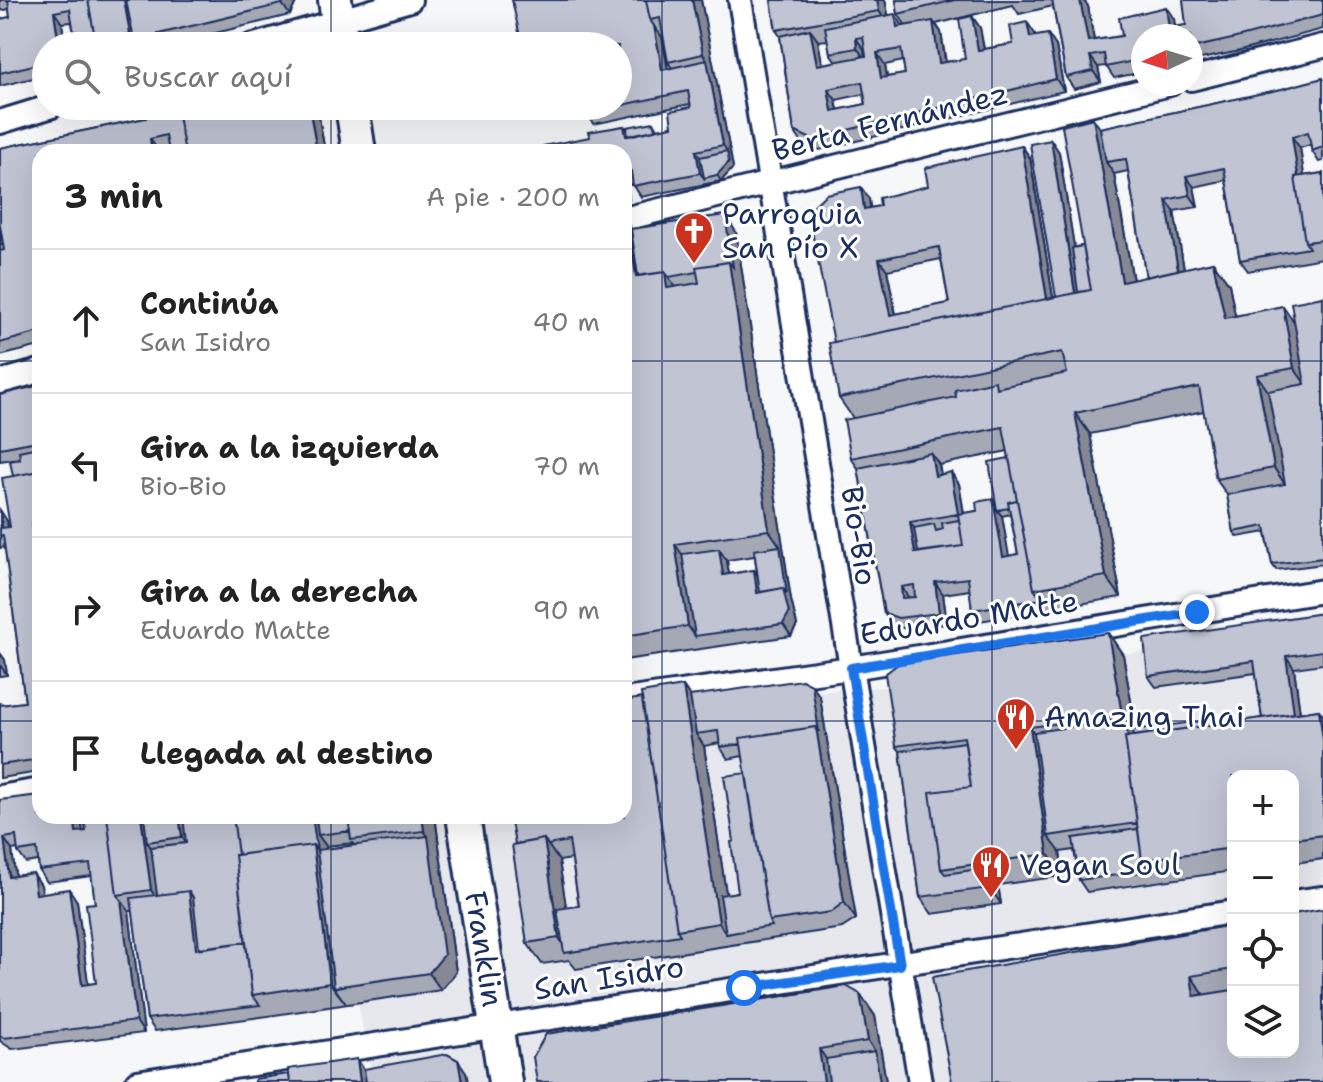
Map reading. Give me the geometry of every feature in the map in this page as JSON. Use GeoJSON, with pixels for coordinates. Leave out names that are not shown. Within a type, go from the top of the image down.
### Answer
{"type":"FeatureCollection","features":[{"type":"Feature","properties":{"kind":"main road"},"geometry":{"type":"LineString","coordinates":[[354,120],[358,144]]}},
{"type":"Feature","properties":{"kind":"main road","name":"Franklin"},"geometry":{"type":"LineString","coordinates":[[464,824],[505,1082]]}},
{"type":"Feature","properties":{"kind":"street"},"geometry":{"type":"LineString","coordinates":[[302,32],[410,0]]}},
{"type":"Feature","properties":{"kind":"street","name":"Bio-Bio"},"geometry":{"type":"LineString","coordinates":[[740,0],[920,1082]]}},
{"type":"Feature","properties":{"kind":"street"},"geometry":{"type":"LineString","coordinates":[[1203,76],[1323,46]]}},
{"type":"Feature","properties":{"kind":"street","name":"Berta Fernández"},"geometry":{"type":"LineString","coordinates":[[632,217],[1131,94]]}},
{"type":"Feature","properties":{"kind":"street"},"geometry":{"type":"LineString","coordinates":[[0,122],[32,112]]}},
{"type":"Feature","properties":{"kind":"street"},"geometry":{"type":"LineString","coordinates":[[0,382],[32,373]]}},
{"type":"Feature","properties":{"kind":"street","name":"Eduardo Matte"},"geometry":{"type":"LineString","coordinates":[[632,699],[851,668],[1323,591]]}},
{"type":"Feature","properties":{"kind":"street"},"geometry":{"type":"LineString","coordinates":[[0,797],[32,791]]}},
{"type":"Feature","properties":{"kind":"street"},"geometry":{"type":"LineString","coordinates":[[1299,901],[1323,898]]}},
{"type":"Feature","properties":{"kind":"street","name":"San Isidro"},"geometry":{"type":"LineString","coordinates":[[137,1082],[1227,913]]}},
{"type":"Feature","properties":{"kind":"shaded area"},"geometry":{"type":"Polygon","coordinates":[[[1323,625],[1323,1082],[373,1082],[358,1003],[346,1004],[323,824],[632,824],[632,718],[810,692],[914,685],[1323,625]]]}},
{"type":"Feature","properties":{"kind":"building"},"geometry":{"type":"Polygon","coordinates":[[[8,0],[88,0],[94,32],[74,32],[70,9],[54,12],[57,32],[32,32],[32,65],[0,73],[0,19],[10,17],[8,0]]]}},
{"type":"Feature","properties":{"kind":"building"},"geometry":{"type":"Polygon","coordinates":[[[88,0],[124,0],[130,32],[94,32],[88,0]]]}},
{"type":"Feature","properties":{"kind":"building"},"geometry":{"type":"Polygon","coordinates":[[[126,0],[284,0],[282,4],[167,32],[132,32],[126,0]]]}},
{"type":"Feature","properties":{"kind":"building"},"geometry":{"type":"Polygon","coordinates":[[[512,0],[646,0],[662,70],[707,60],[723,145],[696,151],[700,173],[633,186],[632,144],[553,144],[590,137],[588,132],[624,126],[626,136],[672,126],[670,111],[691,107],[688,91],[632,103],[632,32],[519,32],[512,0]]]}},
{"type":"Feature","properties":{"kind":"building"},"geometry":{"type":"Polygon","coordinates":[[[646,0],[692,0],[703,54],[668,62],[660,18],[650,20],[646,0]]]}},
{"type":"Feature","properties":{"kind":"building"},"geometry":{"type":"Polygon","coordinates":[[[771,0],[877,0],[879,11],[776,30],[771,0]]]}},
{"type":"Feature","properties":{"kind":"building"},"geometry":{"type":"Polygon","coordinates":[[[896,0],[955,0],[898,14],[896,0]]]}},
{"type":"Feature","properties":{"kind":"building"},"geometry":{"type":"Polygon","coordinates":[[[1052,0],[1080,0],[1088,41],[1122,36],[1119,18],[1166,7],[1168,24],[1131,24],[1131,62],[1106,67],[1104,54],[1090,56],[1093,71],[1066,77],[1052,0]]]}},
{"type":"Feature","properties":{"kind":"building"},"geometry":{"type":"Polygon","coordinates":[[[1183,0],[1323,0],[1323,15],[1203,45],[1203,24],[1186,24],[1183,0]]]}},
{"type":"Feature","properties":{"kind":"building"},"geometry":{"type":"Polygon","coordinates":[[[895,14],[897,27],[933,21],[939,63],[965,59],[959,19],[972,16],[978,50],[1013,44],[1010,26],[1027,22],[1030,37],[1048,34],[1056,79],[811,139],[794,131],[780,36],[810,29],[817,65],[866,56],[863,37],[856,38],[857,48],[830,53],[825,27],[895,14]],[[901,49],[877,53],[881,78],[905,74],[901,49]],[[862,82],[828,89],[832,111],[866,104],[862,82]]]}},
{"type":"Feature","properties":{"kind":"building"},"geometry":{"type":"Polygon","coordinates":[[[1323,78],[1323,147],[1312,151],[1308,132],[1292,137],[1298,176],[1295,177],[1305,242],[1309,248],[1240,260],[1224,168],[1186,176],[1190,195],[1166,200],[1178,270],[1146,277],[1126,159],[1106,162],[1100,128],[1323,78]]]}},
{"type":"Feature","properties":{"kind":"building"},"geometry":{"type":"Polygon","coordinates":[[[1093,118],[1122,282],[1213,262],[1225,318],[1283,306],[1294,368],[1257,375],[1274,468],[1216,479],[1199,387],[1075,413],[1106,576],[1034,589],[1003,427],[851,458],[844,420],[956,397],[955,390],[995,381],[996,388],[1067,373],[1062,352],[839,398],[829,343],[1091,290],[1062,126],[1093,118]]]}},
{"type":"Feature","properties":{"kind":"building"},"geometry":{"type":"Polygon","coordinates":[[[136,120],[179,120],[183,144],[168,144],[166,135],[150,139],[151,144],[32,144],[32,334],[0,343],[0,251],[4,250],[0,225],[0,148],[136,120]]]}},
{"type":"Feature","properties":{"kind":"building"},"geometry":{"type":"Polygon","coordinates":[[[179,120],[311,120],[316,144],[183,144],[179,120]]]}},
{"type":"Feature","properties":{"kind":"building"},"geometry":{"type":"Polygon","coordinates":[[[654,122],[655,130],[628,136],[627,127],[654,122]]]}},
{"type":"Feature","properties":{"kind":"building"},"geometry":{"type":"Polygon","coordinates":[[[1051,140],[1075,293],[1056,297],[1030,144],[1051,140]]]}},
{"type":"Feature","properties":{"kind":"building"},"geometry":{"type":"Polygon","coordinates":[[[1022,146],[1047,299],[834,342],[808,211],[826,194],[861,187],[864,209],[880,206],[879,198],[928,186],[925,168],[1022,146]],[[939,247],[879,259],[890,315],[949,303],[939,247]]]}},
{"type":"Feature","properties":{"kind":"building"},"geometry":{"type":"Polygon","coordinates":[[[727,151],[729,162],[717,175],[704,178],[700,157],[727,151]]]}},
{"type":"Feature","properties":{"kind":"building"},"geometry":{"type":"Polygon","coordinates":[[[1323,173],[1323,240],[1305,242],[1295,177],[1323,173]]]}},
{"type":"Feature","properties":{"kind":"building"},"geometry":{"type":"Polygon","coordinates":[[[725,215],[733,267],[729,262],[696,267],[697,272],[669,277],[665,272],[638,276],[632,229],[725,215]]]}},
{"type":"Feature","properties":{"kind":"building"},"geometry":{"type":"Polygon","coordinates":[[[1083,246],[1091,290],[1078,292],[1072,248],[1083,246]]]}},
{"type":"Feature","properties":{"kind":"building"},"geometry":{"type":"Polygon","coordinates":[[[632,250],[636,276],[665,272],[667,288],[699,283],[696,267],[729,262],[769,530],[675,544],[688,626],[632,635],[632,250]]]}},
{"type":"Feature","properties":{"kind":"building"},"geometry":{"type":"Polygon","coordinates":[[[1323,297],[1323,558],[1272,564],[1265,526],[1234,532],[1227,495],[1285,484],[1268,391],[1305,384],[1291,303],[1323,297]]]}},
{"type":"Feature","properties":{"kind":"building"},"geometry":{"type":"Polygon","coordinates":[[[32,387],[32,442],[0,448],[0,395],[32,387]]]}},
{"type":"Feature","properties":{"kind":"building"},"geometry":{"type":"Polygon","coordinates":[[[32,448],[32,472],[13,476],[10,461],[20,459],[19,451],[32,448]]]}},
{"type":"Feature","properties":{"kind":"building"},"geometry":{"type":"Polygon","coordinates":[[[931,453],[935,476],[951,472],[958,514],[977,511],[976,502],[993,499],[1003,557],[1018,554],[1008,502],[1017,500],[1034,589],[1041,599],[972,610],[968,578],[935,582],[939,613],[898,618],[884,613],[858,468],[931,453]],[[958,514],[910,522],[915,553],[963,546],[958,514]],[[914,585],[901,587],[902,598],[915,597],[914,585]]]}},
{"type":"Feature","properties":{"kind":"building"},"geometry":{"type":"Polygon","coordinates":[[[1009,458],[1017,500],[1008,502],[1009,508],[997,510],[989,462],[1009,458]]]}},
{"type":"Feature","properties":{"kind":"building"},"geometry":{"type":"Polygon","coordinates":[[[32,472],[32,760],[0,765],[0,705],[25,702],[3,535],[0,536],[0,514],[2,528],[10,527],[2,478],[32,472]]]}},
{"type":"Feature","properties":{"kind":"building"},"geometry":{"type":"Polygon","coordinates":[[[959,520],[963,546],[918,552],[914,528],[934,524],[936,531],[943,529],[942,523],[959,520]]]}},
{"type":"Feature","properties":{"kind":"building"},"geometry":{"type":"Polygon","coordinates":[[[780,546],[787,594],[783,588],[760,592],[754,550],[780,546]]]}},
{"type":"Feature","properties":{"kind":"building"},"geometry":{"type":"Polygon","coordinates":[[[719,549],[723,575],[754,570],[757,593],[783,588],[789,613],[783,624],[695,636],[682,554],[719,549]]]}},
{"type":"Feature","properties":{"kind":"building"},"geometry":{"type":"Polygon","coordinates":[[[1323,613],[1323,651],[1286,656],[1294,713],[1262,718],[1254,661],[1148,676],[1144,639],[1323,613]]]}},
{"type":"Feature","properties":{"kind":"building"},"geometry":{"type":"Polygon","coordinates":[[[1108,633],[1122,715],[1030,727],[1048,854],[941,869],[930,792],[971,787],[964,737],[896,746],[885,674],[899,663],[1108,633]]]}},
{"type":"Feature","properties":{"kind":"building"},"geometry":{"type":"Polygon","coordinates":[[[802,680],[812,685],[819,732],[816,727],[740,738],[741,744],[720,747],[718,731],[696,734],[690,696],[802,680]]]}},
{"type":"Feature","properties":{"kind":"building"},"geometry":{"type":"Polygon","coordinates":[[[683,686],[719,923],[677,930],[641,693],[683,686]]]}},
{"type":"Feature","properties":{"kind":"building"},"geometry":{"type":"Polygon","coordinates":[[[642,698],[680,935],[564,953],[557,909],[579,906],[569,841],[548,845],[544,839],[515,844],[511,824],[632,824],[632,700],[642,698]]]}},
{"type":"Feature","properties":{"kind":"building"},"geometry":{"type":"Polygon","coordinates":[[[1319,710],[1323,740],[1323,835],[1299,838],[1299,770],[1227,770],[1227,849],[1142,860],[1125,737],[1319,710]]]}},
{"type":"Feature","properties":{"kind":"building"},"geometry":{"type":"Polygon","coordinates":[[[1232,717],[1233,722],[1134,736],[1133,730],[1232,717]]]}},
{"type":"Feature","properties":{"kind":"building"},"geometry":{"type":"Polygon","coordinates":[[[1125,719],[1137,823],[1048,836],[1034,732],[1125,719]]]}},
{"type":"Feature","properties":{"kind":"building"},"geometry":{"type":"Polygon","coordinates":[[[816,727],[844,902],[831,912],[769,921],[740,738],[816,727]]]}},
{"type":"Feature","properties":{"kind":"building"},"geometry":{"type":"Polygon","coordinates":[[[965,742],[971,787],[930,792],[941,869],[945,874],[986,868],[990,888],[920,897],[900,751],[965,742]]]}},
{"type":"Feature","properties":{"kind":"building"},"geometry":{"type":"Polygon","coordinates":[[[746,773],[772,926],[726,934],[720,895],[738,892],[724,776],[746,773]]]}},
{"type":"Feature","properties":{"kind":"building"},"geometry":{"type":"Polygon","coordinates":[[[32,796],[32,824],[75,824],[76,832],[86,831],[85,824],[108,824],[136,1021],[4,1038],[0,1035],[0,800],[32,796]],[[16,836],[4,838],[9,877],[33,873],[36,894],[69,889],[82,985],[96,983],[86,904],[95,903],[90,864],[39,870],[37,849],[18,852],[16,836]]]}},
{"type":"Feature","properties":{"kind":"building"},"geometry":{"type":"Polygon","coordinates":[[[108,824],[142,824],[151,890],[117,895],[108,824]]]}},
{"type":"Feature","properties":{"kind":"building"},"geometry":{"type":"Polygon","coordinates":[[[145,824],[180,824],[182,837],[147,842],[145,824]]]}},
{"type":"Feature","properties":{"kind":"building"},"geometry":{"type":"Polygon","coordinates":[[[184,824],[234,824],[246,942],[199,948],[193,897],[189,891],[157,895],[151,847],[186,843],[184,824]]]}},
{"type":"Feature","properties":{"kind":"building"},"geometry":{"type":"Polygon","coordinates":[[[234,824],[313,824],[317,850],[313,845],[238,855],[234,824]]]}},
{"type":"Feature","properties":{"kind":"building"},"geometry":{"type":"Polygon","coordinates":[[[317,824],[349,824],[350,831],[318,835],[317,824]]]}},
{"type":"Feature","properties":{"kind":"building"},"geometry":{"type":"Polygon","coordinates":[[[349,824],[423,824],[424,831],[351,840],[349,824]]]}},
{"type":"Feature","properties":{"kind":"building"},"geometry":{"type":"Polygon","coordinates":[[[1138,829],[1142,860],[1149,871],[1079,880],[1073,838],[1138,829]]]}},
{"type":"Feature","properties":{"kind":"building"},"geometry":{"type":"Polygon","coordinates":[[[428,836],[444,955],[429,973],[334,987],[317,850],[428,836]]]}},
{"type":"Feature","properties":{"kind":"building"},"geometry":{"type":"Polygon","coordinates":[[[544,839],[559,938],[527,943],[512,845],[544,839]]]}},
{"type":"Feature","properties":{"kind":"building"},"geometry":{"type":"Polygon","coordinates":[[[313,845],[330,983],[252,995],[235,855],[313,845]]]}},
{"type":"Feature","properties":{"kind":"building"},"geometry":{"type":"Polygon","coordinates":[[[189,891],[196,949],[246,942],[252,995],[260,1005],[147,1019],[131,898],[189,891]]]}},
{"type":"Feature","properties":{"kind":"building"},"geometry":{"type":"Polygon","coordinates":[[[1323,909],[1323,1082],[952,1082],[932,977],[1227,926],[1227,970],[1191,976],[1194,996],[1227,991],[1227,1058],[1299,1058],[1299,913],[1323,909]]]}},
{"type":"Feature","properties":{"kind":"building"},"geometry":{"type":"Polygon","coordinates":[[[846,986],[860,994],[868,1041],[819,1049],[824,1082],[537,1082],[533,1057],[546,1034],[846,986]]]}},
{"type":"Feature","properties":{"kind":"building"},"geometry":{"type":"Polygon","coordinates":[[[875,1051],[880,1082],[829,1082],[826,1059],[875,1051]]]}},
{"type":"Feature","properties":{"kind":"building"},"geometry":{"type":"Polygon","coordinates":[[[447,1054],[458,1060],[462,1082],[366,1082],[364,1069],[447,1054]]]}},
{"type":"Feature","properties":{"kind":"building"},"geometry":{"type":"Polygon","coordinates":[[[357,1059],[360,1082],[290,1082],[288,1069],[357,1059]]]}},
{"type":"Feature","properties":{"kind":"building"},"geometry":{"type":"Polygon","coordinates":[[[289,1074],[290,1082],[255,1082],[255,1079],[289,1074]]]}},
{"type":"Feature","properties":{"kind":"place","name":"Parroquia San Pío X"},"geometry":{"type":"Point","coordinates":[694,265]}},
{"type":"Feature","properties":{"kind":"place","name":"Amazing Thai"},"geometry":{"type":"Point","coordinates":[1016,751]}},
{"type":"Feature","properties":{"kind":"place","name":"Vegan Soul"},"geometry":{"type":"Point","coordinates":[991,899]}},
{"type":"Feature","properties":{"kind":"route"},"geometry":{"type":"LineString","coordinates":[[744,988],[900,965],[851,668],[1197,612]]}}]}
